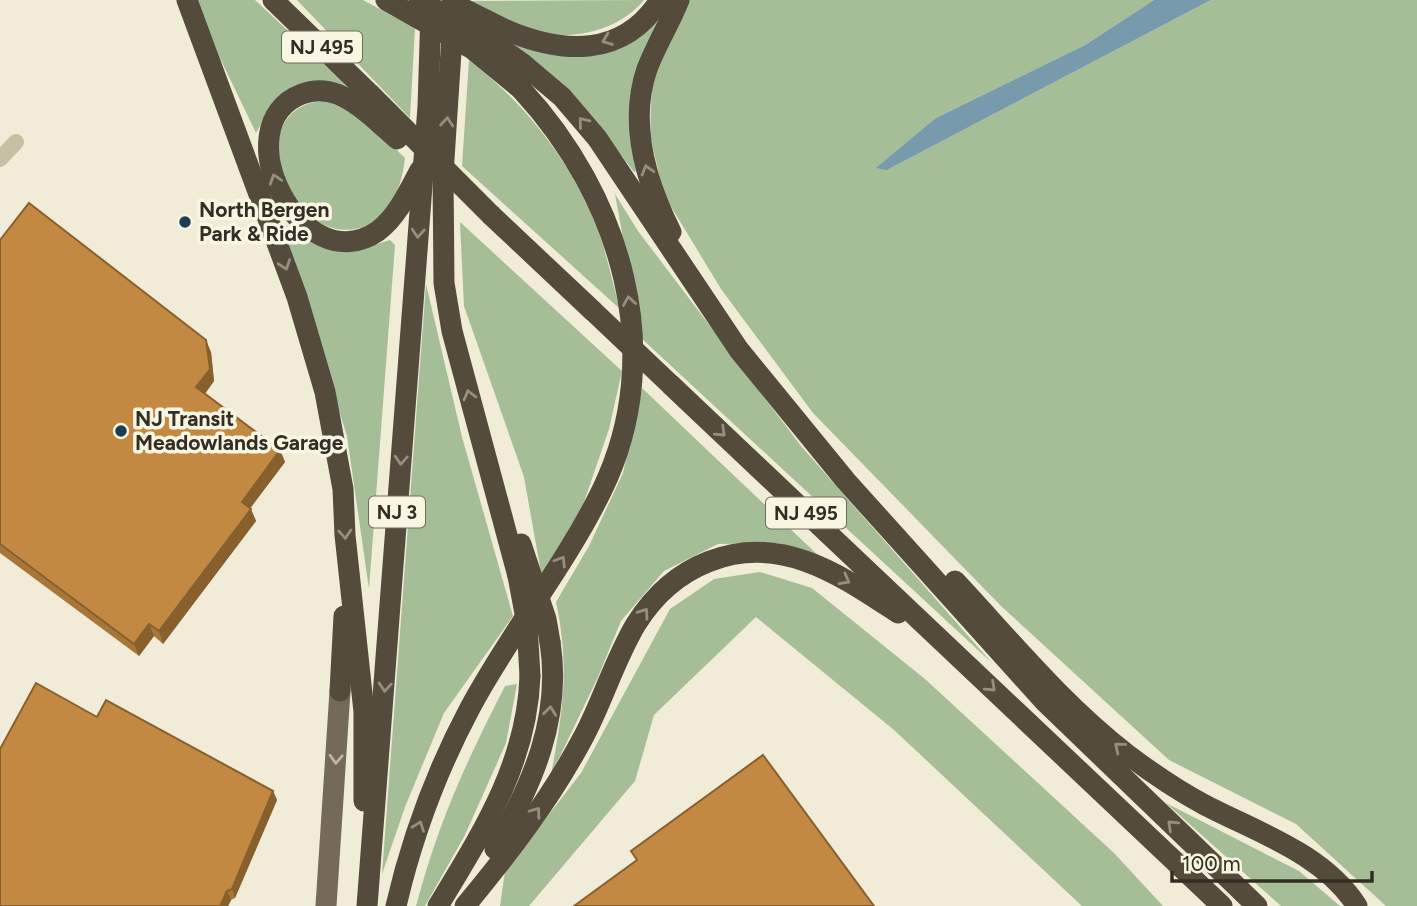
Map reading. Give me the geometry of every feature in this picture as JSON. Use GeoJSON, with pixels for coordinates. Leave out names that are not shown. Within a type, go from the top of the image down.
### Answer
{"type":"FeatureCollection","features":[{"type":"Feature","properties":{"kind":"highway"},"geometry":{"type":"LineString","coordinates":[[187,0],[293,285],[319,367],[344,489],[364,712],[364,824],[372,858]]}},
{"type":"Feature","properties":{"kind":"highway","name":"NJ 495"},"geometry":{"type":"LineString","coordinates":[[273,0],[369,104],[491,215],[1184,870]]}},
{"type":"Feature","properties":{"kind":"highway"},"geometry":{"type":"LineString","coordinates":[[386,0],[471,48],[521,89],[576,159],[611,231],[631,312],[633,355],[631,396],[617,454],[595,504],[482,687],[449,749],[413,843],[396,906]]}},
{"type":"Feature","properties":{"kind":"highway"},"geometry":{"type":"LineString","coordinates":[[419,0],[494,43],[562,97],[590,130],[754,371],[846,481],[1039,695],[1257,906]]}},
{"type":"Feature","properties":{"kind":"highway","name":"NJ 3"},"geometry":{"type":"LineString","coordinates":[[368,906],[428,107],[432,0]]}},
{"type":"Feature","properties":{"kind":"highway"},"geometry":{"type":"LineString","coordinates":[[446,0],[506,30],[558,48],[592,46],[630,29],[648,16],[660,0]]}},
{"type":"Feature","properties":{"kind":"highway"},"geometry":{"type":"LineString","coordinates":[[438,906],[506,786],[525,727],[530,677],[527,624],[518,576],[452,331],[444,283],[443,186],[453,0]]}},
{"type":"Feature","properties":{"kind":"highway"},"geometry":{"type":"LineString","coordinates":[[453,31],[459,0]]}},
{"type":"Feature","properties":{"kind":"highway"},"geometry":{"type":"LineString","coordinates":[[680,0],[646,71],[640,102],[640,138],[647,174],[663,215],[705,299]]}},
{"type":"Feature","properties":{"kind":"highway"},"geometry":{"type":"LineString","coordinates":[[369,104],[321,90],[297,96],[279,112],[270,136],[271,168],[283,198],[300,220],[332,239],[348,242],[363,239],[391,218],[422,165]]}},
{"type":"Feature","properties":{"kind":"highway"},"geometry":{"type":"LineString","coordinates":[[786,407],[855,473],[1047,681],[1103,734],[1177,789],[1302,855],[1332,878],[1357,906]]}},
{"type":"Feature","properties":{"kind":"highway"},"geometry":{"type":"LineString","coordinates":[[465,906],[521,804],[537,767],[549,718],[553,670],[546,619],[521,544],[488,461]]}},
{"type":"Feature","properties":{"kind":"highway"},"geometry":{"type":"LineString","coordinates":[[465,906],[564,771],[644,612],[674,580],[698,565],[738,553],[765,553],[803,560],[857,586],[941,640]]}},
{"type":"Feature","properties":{"kind":"highway"},"geometry":{"type":"LineString","coordinates":[[340,691],[344,618],[351,583]]}},
{"type":"Feature","properties":{"kind":"highway"},"geometry":{"type":"LineString","coordinates":[[1184,870],[1208,906]]}},
{"type":"Feature","properties":{"kind":"highway"},"geometry":{"type":"LineString","coordinates":[[1184,870],[1222,906]]}},
{"type":"Feature","properties":{"kind":"main road"},"geometry":{"type":"LineString","coordinates":[[327,906],[340,691]]}},
{"type":"Feature","properties":{"kind":"street"},"geometry":{"type":"LineString","coordinates":[[0,159],[16,142]]}},
{"type":"Feature","properties":{"kind":"green space"},"geometry":{"type":"Polygon","coordinates":[[[198,0],[255,0],[355,93],[341,87],[269,110],[256,133],[219,56],[198,0]]]}},
{"type":"Feature","properties":{"kind":"green space"},"geometry":{"type":"Polygon","coordinates":[[[297,0],[363,0],[415,28],[410,118],[297,0]]]}},
{"type":"Feature","properties":{"kind":"green space"},"geometry":{"type":"Polygon","coordinates":[[[644,0],[634,11],[607,27],[592,32],[561,35],[531,30],[467,1],[644,0]]]}},
{"type":"Feature","properties":{"kind":"green space"},"geometry":{"type":"Polygon","coordinates":[[[669,0],[637,77],[638,171],[634,172],[588,112],[505,40],[563,56],[591,55],[669,0]]]}},
{"type":"Feature","properties":{"kind":"green space"},"geometry":{"type":"Polygon","coordinates":[[[686,0],[1154,0],[1085,45],[936,118],[887,170],[1211,0],[1417,0],[1417,906],[1386,906],[1296,824],[1169,760],[1001,606],[813,413],[721,289],[664,195],[650,135],[652,78],[686,0]]]}},
{"type":"Feature","properties":{"kind":"green space"},"geometry":{"type":"Polygon","coordinates":[[[469,60],[529,117],[563,161],[590,210],[620,309],[462,166],[469,60]]]}},
{"type":"Feature","properties":{"kind":"green space"},"geometry":{"type":"Polygon","coordinates":[[[322,101],[357,115],[405,158],[395,196],[384,213],[368,225],[341,230],[317,221],[297,203],[284,179],[278,153],[282,129],[296,110],[322,101]]]}},
{"type":"Feature","properties":{"kind":"green space"},"geometry":{"type":"Polygon","coordinates":[[[615,194],[638,231],[801,446],[992,663],[641,338],[615,194]]]}},
{"type":"Feature","properties":{"kind":"green space"},"geometry":{"type":"Polygon","coordinates":[[[279,221],[332,248],[356,249],[390,240],[395,245],[369,589],[347,436],[279,221]]]}},
{"type":"Feature","properties":{"kind":"green space"},"geometry":{"type":"Polygon","coordinates":[[[460,222],[622,371],[609,429],[583,505],[542,578],[524,477],[464,306],[460,222]]]}},
{"type":"Feature","properties":{"kind":"green space"},"geometry":{"type":"Polygon","coordinates":[[[426,284],[462,437],[513,616],[444,713],[405,807],[382,874],[426,284]]]}},
{"type":"Feature","properties":{"kind":"green space"},"geometry":{"type":"Polygon","coordinates":[[[642,388],[822,559],[777,543],[718,544],[664,571],[621,621],[598,677],[551,775],[559,730],[564,669],[556,602],[589,546],[623,473],[642,388]]]}},
{"type":"Feature","properties":{"kind":"green space"},"geometry":{"type":"Polygon","coordinates":[[[760,572],[812,588],[925,679],[1114,853],[1163,906],[1082,906],[894,730],[756,617],[654,715],[635,781],[529,906],[500,906],[505,871],[581,773],[670,609],[714,579],[760,572]]]}},
{"type":"Feature","properties":{"kind":"green space"},"geometry":{"type":"Polygon","coordinates":[[[517,684],[506,743],[465,835],[425,906],[416,906],[434,847],[466,767],[505,686],[517,684]]]}},
{"type":"Feature","properties":{"kind":"green space"},"geometry":{"type":"Polygon","coordinates":[[[1166,803],[1299,871],[1340,906],[1281,906],[1166,803]]]}},
{"type":"Feature","properties":{"kind":"water"},"geometry":{"type":"Polygon","coordinates":[[[1154,0],[1211,0],[887,170],[876,168],[936,118],[1085,45],[1154,0]]]}},
{"type":"Feature","properties":{"kind":"building","name":"NJ Transit Meadowlands Garage"},"geometry":{"type":"Polygon","coordinates":[[[29,203],[206,340],[210,369],[196,387],[280,450],[242,502],[251,509],[159,631],[149,624],[134,644],[0,544],[0,240],[29,203]]]}},
{"type":"Feature","properties":{"kind":"building"},"geometry":{"type":"Polygon","coordinates":[[[36,683],[97,717],[106,700],[273,791],[232,889],[227,891],[220,906],[0,906],[0,749],[36,683]]]}},
{"type":"Feature","properties":{"kind":"building"},"geometry":{"type":"Polygon","coordinates":[[[763,755],[874,906],[574,906],[637,860],[631,851],[763,755]]]}},
{"type":"Feature","properties":{"kind":"place","name":"North Bergen Park & Ride"},"geometry":{"type":"Point","coordinates":[185,222]}},
{"type":"Feature","properties":{"kind":"place","name":"NJ Transit Meadowlands Garage"},"geometry":{"type":"Point","coordinates":[121,431]}}]}
